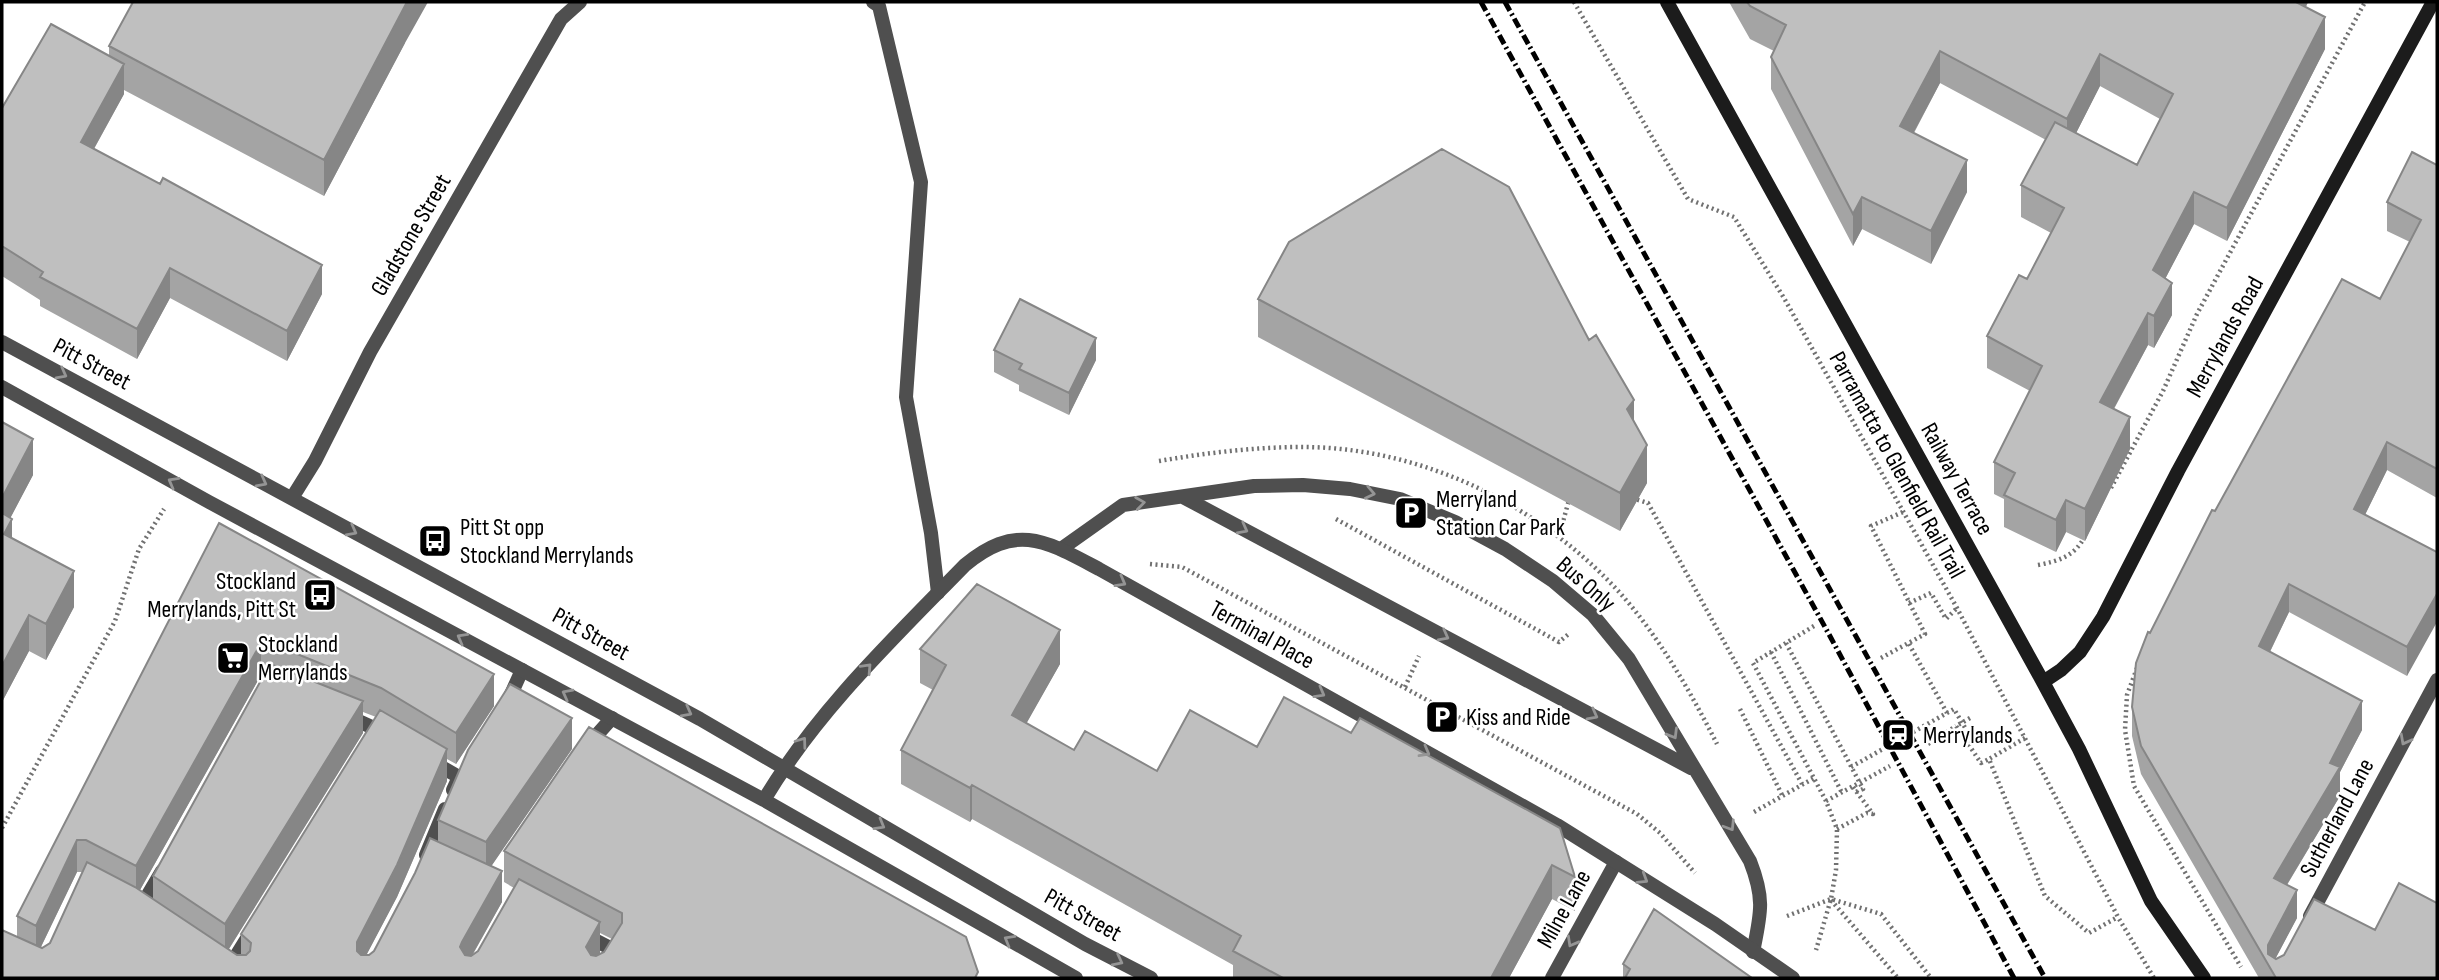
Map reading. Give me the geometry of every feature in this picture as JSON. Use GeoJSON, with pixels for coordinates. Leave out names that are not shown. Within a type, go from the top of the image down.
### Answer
{"type":"FeatureCollection","features":[{"type":"Feature","properties":{"kind":"main road","name":"Railway Terrace"},"geometry":{"type":"LineString","coordinates":[[1667,2],[2043,682],[2079,750],[2151,901],[2204,978]]}},
{"type":"Feature","properties":{"kind":"main road","name":"Merrylands Road"},"geometry":{"type":"LineString","coordinates":[[2043,682],[2080,652],[2103,617],[2178,471],[2433,2]]}},
{"type":"Feature","properties":{"kind":"street","name":"Gladstone Street"},"geometry":{"type":"LineString","coordinates":[[292,498],[316,461],[370,352],[561,19],[580,2]]}},
{"type":"Feature","properties":{"kind":"street"},"geometry":{"type":"LineString","coordinates":[[873,2],[879,6],[920,182],[906,397],[931,533],[938,593]]}},
{"type":"Feature","properties":{"kind":"street","name":"Pitt Street"},"geometry":{"type":"LineString","coordinates":[[2,342],[691,714],[1085,944],[1151,978]]}},
{"type":"Feature","properties":{"kind":"street"},"geometry":{"type":"LineString","coordinates":[[2,387],[209,502],[764,800],[1070,977]]}},
{"type":"Feature","properties":{"kind":"street","name":"Bus Only"},"geometry":{"type":"LineString","coordinates":[[1061,549],[1123,505],[1254,486],[1303,485],[1350,489],[1399,499],[1455,522],[1505,549],[1553,581],[1593,615],[1629,659],[1734,832],[1759,884],[1762,905],[1753,951]]}},
{"type":"Feature","properties":{"kind":"street","name":"Bus Only"},"geometry":{"type":"LineString","coordinates":[[1183,497],[1694,769]]}},
{"type":"Feature","properties":{"kind":"street","name":"Terminal Place"},"geometry":{"type":"LineString","coordinates":[[764,800],[783,767],[820,717],[938,593],[982,551],[1017,538],[1041,542],[1061,549],[1557,825],[1715,924],[1793,978]]}},
{"type":"Feature","properties":{"kind":"street"},"geometry":{"type":"LineString","coordinates":[[503,709],[522,670]]}},
{"type":"Feature","properties":{"kind":"street","name":"Sutherland Lane"},"geometry":{"type":"LineString","coordinates":[[2302,930],[2437,680]]}},
{"type":"Feature","properties":{"kind":"street"},"geometry":{"type":"LineString","coordinates":[[328,708],[374,734],[401,742]]}},
{"type":"Feature","properties":{"kind":"street"},"geometry":{"type":"LineString","coordinates":[[582,752],[612,718]]}},
{"type":"Feature","properties":{"kind":"street"},"geometry":{"type":"LineString","coordinates":[[424,756],[462,772],[427,861]]}},
{"type":"Feature","properties":{"kind":"street"},"geometry":{"type":"LineString","coordinates":[[140,911],[167,862]]}},
{"type":"Feature","properties":{"kind":"street","name":"Milne Lane"},"geometry":{"type":"LineString","coordinates":[[1552,978],[1616,862]]}},
{"type":"Feature","properties":{"kind":"street"},"geometry":{"type":"LineString","coordinates":[[242,978],[223,965],[257,923]]}},
{"type":"Feature","properties":{"kind":"street"},"geometry":{"type":"LineString","coordinates":[[570,927],[614,950],[596,978]]}},
{"type":"Feature","properties":{"kind":"path","name":"Parramatta to Glenfield Rail Trail"},"geometry":{"type":"LineString","coordinates":[[1574,2],[1688,199],[1734,218],[1784,298],[1957,608],[2118,917],[2154,978]]}},
{"type":"Feature","properties":{"kind":"path","name":"Merrylands Road"},"geometry":{"type":"LineString","coordinates":[[2106,498],[2163,391],[2197,314],[2365,2]]}},
{"type":"Feature","properties":{"kind":"path"},"geometry":{"type":"LineString","coordinates":[[1559,536],[1571,491]]}},
{"type":"Feature","properties":{"kind":"path"},"geometry":{"type":"LineString","coordinates":[[1627,495],[1648,503],[1802,785]]}},
{"type":"Feature","properties":{"kind":"path"},"geometry":{"type":"LineString","coordinates":[[2,828],[115,621],[139,549],[164,509]]}},
{"type":"Feature","properties":{"kind":"path"},"geometry":{"type":"LineString","coordinates":[[1881,658],[1925,634],[1871,526],[1903,512]]}},
{"type":"Feature","properties":{"kind":"path"},"geometry":{"type":"LineString","coordinates":[[1336,519],[1559,642],[1621,594]]}},
{"type":"Feature","properties":{"kind":"path"},"geometry":{"type":"LineString","coordinates":[[2038,565],[2064,559],[2081,545],[2087,533]]}},
{"type":"Feature","properties":{"kind":"path"},"geometry":{"type":"LineString","coordinates":[[1145,564],[1182,567],[1636,814],[1660,833],[1695,873]]}},
{"type":"Feature","properties":{"kind":"path"},"geometry":{"type":"LineString","coordinates":[[1909,603],[1931,593],[1946,619],[1957,608]]}},
{"type":"Feature","properties":{"kind":"path"},"geometry":{"type":"LineString","coordinates":[[1814,626],[1753,663],[1814,778],[1837,829],[1836,870],[1831,899],[1816,950]]}},
{"type":"Feature","properties":{"kind":"path"},"geometry":{"type":"LineString","coordinates":[[1786,643],[1863,789],[1856,793]]}},
{"type":"Feature","properties":{"kind":"path"},"geometry":{"type":"LineString","coordinates":[[1909,644],[1947,713]]}},
{"type":"Feature","properties":{"kind":"path"},"geometry":{"type":"LineString","coordinates":[[1771,652],[1842,793]]}},
{"type":"Feature","properties":{"kind":"path"},"geometry":{"type":"LineString","coordinates":[[2139,662],[2127,695],[2124,730],[2134,786],[2241,967]]}},
{"type":"Feature","properties":{"kind":"path"},"geometry":{"type":"LineString","coordinates":[[1740,709],[1782,795]]}},
{"type":"Feature","properties":{"kind":"path"},"geometry":{"type":"LineString","coordinates":[[1851,767],[1954,709],[1981,763],[2025,738]]}},
{"type":"Feature","properties":{"kind":"path"},"geometry":{"type":"LineString","coordinates":[[1928,744],[1970,718]]}},
{"type":"Feature","properties":{"kind":"path"},"geometry":{"type":"LineString","coordinates":[[1956,726],[1972,746]]}},
{"type":"Feature","properties":{"kind":"path"},"geometry":{"type":"LineString","coordinates":[[1989,759],[2045,896],[2089,933],[2118,917]]}},
{"type":"Feature","properties":{"kind":"path"},"geometry":{"type":"LineString","coordinates":[[1826,802],[1890,766]]}},
{"type":"Feature","properties":{"kind":"path"},"geometry":{"type":"LineString","coordinates":[[1753,813],[1814,778]]}},
{"type":"Feature","properties":{"kind":"path"},"geometry":{"type":"LineString","coordinates":[[1837,829],[1867,813],[1873,814],[1853,787]]}},
{"type":"Feature","properties":{"kind":"path"},"geometry":{"type":"LineString","coordinates":[[1831,899],[1898,978]]}},
{"type":"Feature","properties":{"kind":"path"},"geometry":{"type":"LineString","coordinates":[[1787,916],[1831,899],[1881,914],[1931,978]]}},
{"type":"Feature","properties":{"kind":"building"},"geometry":{"type":"Polygon","coordinates":[[[133,2],[407,2],[324,160],[109,46],[133,2]]]}},
{"type":"Feature","properties":{"kind":"building"},"geometry":{"type":"Polygon","coordinates":[[[1747,2],[2296,2],[2325,17],[2227,208],[2194,192],[2153,270],[2172,283],[2154,316],[2148,313],[2100,402],[2130,417],[2085,509],[2066,500],[2056,520],[2004,495],[2015,473],[1994,462],[2042,366],[1987,336],[2019,275],[2027,279],[2064,208],[2021,185],[2055,122],[2137,165],[2173,94],[2100,54],[2067,119],[1940,51],[1900,126],[1967,160],[1931,231],[1862,197],[1853,214],[1771,57],[1786,25],[1747,2]]]}},
{"type":"Feature","properties":{"kind":"building"},"geometry":{"type":"Polygon","coordinates":[[[51,24],[124,64],[81,142],[160,184],[163,178],[322,265],[287,331],[170,268],[137,329],[40,277],[43,272],[2,246],[2,108],[51,24]]]}},
{"type":"Feature","properties":{"kind":"building"},"geometry":{"type":"Polygon","coordinates":[[[1442,149],[1509,187],[1589,340],[1596,335],[1634,400],[1627,409],[1647,445],[1620,493],[1258,299],[1289,242],[1442,149]]]}},
{"type":"Feature","properties":{"kind":"building"},"geometry":{"type":"Polygon","coordinates":[[[2412,152],[2437,165],[2437,469],[2387,442],[2354,509],[2437,552],[2437,594],[2407,647],[2289,584],[2259,646],[2362,701],[2330,763],[2340,767],[2274,878],[2297,890],[2268,945],[2268,954],[2276,959],[2284,955],[2314,899],[2375,930],[2399,883],[2437,903],[2437,978],[2276,978],[2141,746],[2132,707],[2136,663],[2148,632],[2150,633],[2212,510],[2215,511],[2342,279],[2380,299],[2421,220],[2387,202],[2412,152]]]}},
{"type":"Feature","properties":{"kind":"building"},"geometry":{"type":"Polygon","coordinates":[[[1020,299],[1096,338],[1069,393],[1019,369],[1022,364],[994,350],[1020,299]]]}},
{"type":"Feature","properties":{"kind":"building"},"geometry":{"type":"Polygon","coordinates":[[[2,422],[33,439],[2,498],[2,422]]]}},
{"type":"Feature","properties":{"kind":"building"},"geometry":{"type":"Polygon","coordinates":[[[2,513],[12,519],[4,534],[74,571],[46,624],[29,615],[2,666],[2,513]]]}},
{"type":"Feature","properties":{"kind":"building"},"geometry":{"type":"Polygon","coordinates":[[[219,523],[494,674],[456,733],[381,688],[270,643],[261,643],[136,866],[86,840],[77,840],[36,926],[17,916],[219,523]]]}},
{"type":"Feature","properties":{"kind":"building"},"geometry":{"type":"Polygon","coordinates":[[[977,584],[1060,630],[1012,715],[1074,750],[1085,731],[1157,771],[1190,710],[1257,747],[1284,697],[1351,733],[1360,718],[1560,828],[1575,877],[1552,865],[1491,978],[1283,978],[1233,951],[1241,936],[972,785],[970,788],[901,750],[946,665],[920,649],[977,584]]]}},
{"type":"Feature","properties":{"kind":"building"},"geometry":{"type":"Polygon","coordinates":[[[270,664],[363,701],[225,924],[153,876],[270,664]]]}},
{"type":"Feature","properties":{"kind":"building"},"geometry":{"type":"Polygon","coordinates":[[[510,684],[572,718],[486,842],[438,820],[468,750],[510,684]]]}},
{"type":"Feature","properties":{"kind":"building"},"geometry":{"type":"Polygon","coordinates":[[[380,710],[447,749],[397,865],[357,942],[357,951],[361,955],[369,955],[374,951],[415,873],[430,838],[502,871],[462,942],[460,947],[465,955],[471,956],[478,951],[519,879],[600,922],[586,947],[591,955],[604,952],[622,923],[622,913],[504,851],[589,727],[966,937],[978,972],[975,978],[2,978],[2,930],[42,948],[50,943],[87,862],[135,887],[237,955],[246,955],[250,951],[251,943],[241,934],[380,710]]]}},
{"type":"Feature","properties":{"kind":"building"},"geometry":{"type":"Polygon","coordinates":[[[1654,909],[1752,978],[1625,978],[1630,969],[1623,964],[1654,909]]]}},
{"type":"Feature","properties":{"kind":"railway"},"geometry":{"type":"LineString","coordinates":[[1481,2],[1831,638],[2014,978]]}},
{"type":"Feature","properties":{"kind":"railway"},"geometry":{"type":"LineString","coordinates":[[1505,2],[2045,978]]}},
{"type":"Feature","properties":{"kind":"place","name":"Merryland Station Car Park"},"geometry":{"type":"Point","coordinates":[1411,513]}},
{"type":"Feature","properties":{"kind":"place","name":"Pitt St opp Stockland Merrylands"},"geometry":{"type":"Point","coordinates":[435,541]}},
{"type":"Feature","properties":{"kind":"place","name":"Stockland Merrylands, Pitt St"},"geometry":{"type":"Point","coordinates":[320,595]}},
{"type":"Feature","properties":{"kind":"place","name":"Stockland Merrylands"},"geometry":{"type":"Point","coordinates":[233,658]}},
{"type":"Feature","properties":{"kind":"place","name":"Kiss and Ride"},"geometry":{"type":"Point","coordinates":[1442,717]}},
{"type":"Feature","properties":{"kind":"place","name":"Merrylands"},"geometry":{"type":"Point","coordinates":[1898,735]}}]}
